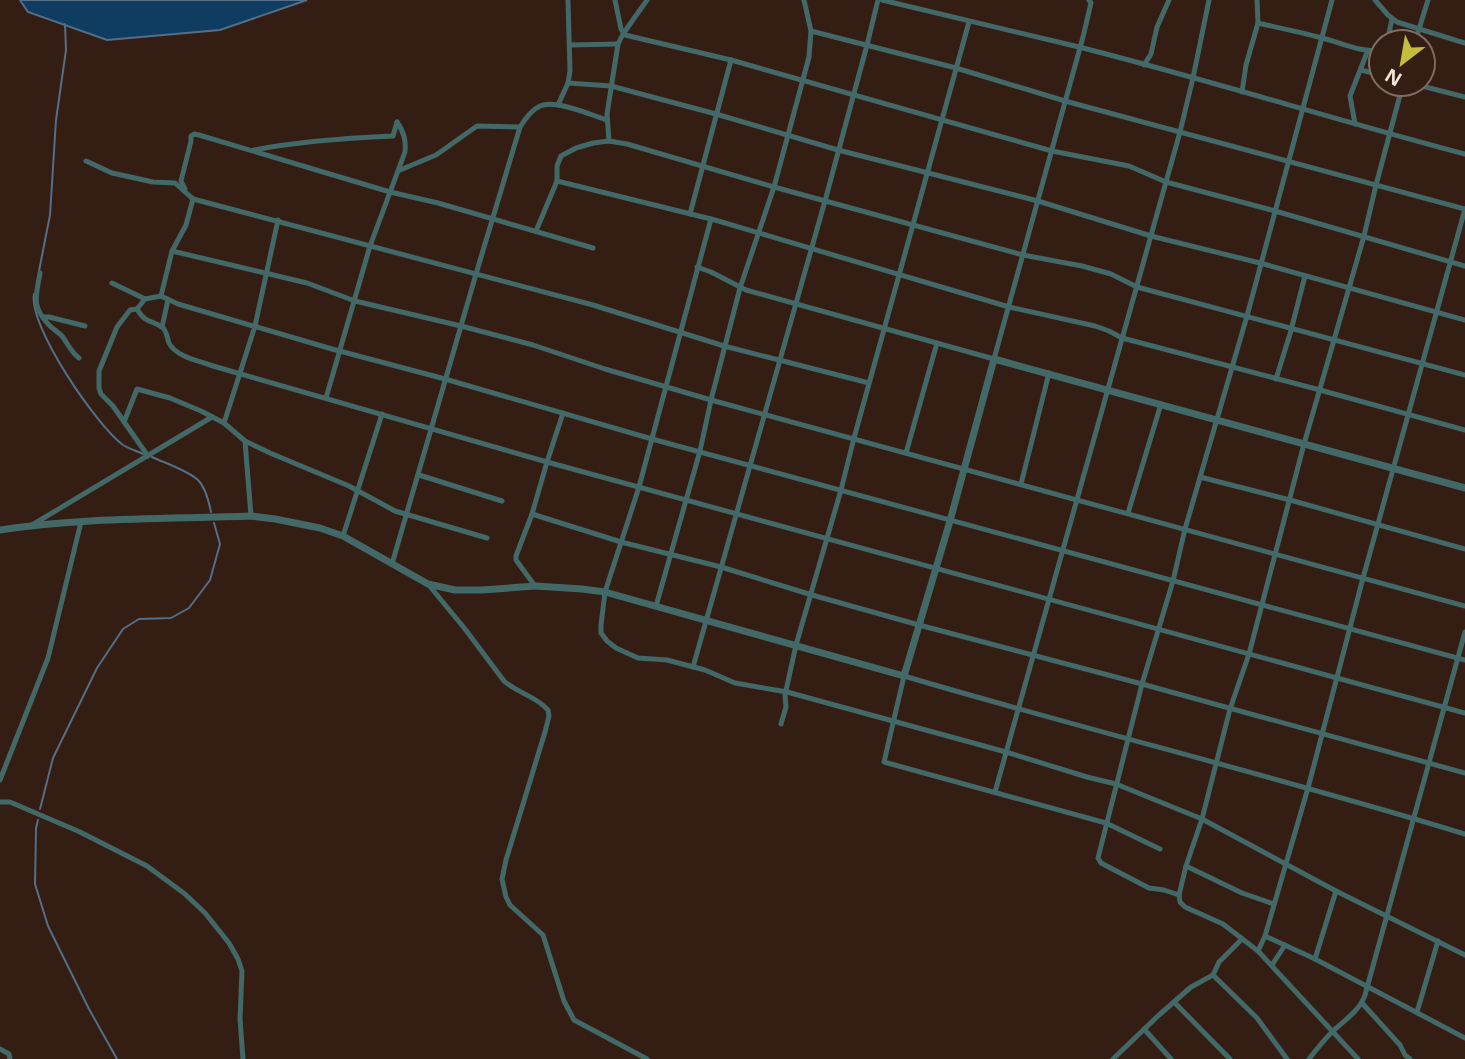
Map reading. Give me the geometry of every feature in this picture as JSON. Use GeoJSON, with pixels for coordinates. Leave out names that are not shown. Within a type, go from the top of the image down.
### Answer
{"type":"FeatureCollection","features":[{"type":"Feature","properties":{"kind":"street"},"geometry":{"type":"LineString","coordinates":[[558,105],[568,83],[568,0]]}},
{"type":"Feature","properties":{"kind":"street"},"geometry":{"type":"LineString","coordinates":[[615,0],[623,34]]}},
{"type":"Feature","properties":{"kind":"street"},"geometry":{"type":"LineString","coordinates":[[610,141],[607,120],[618,44],[647,0]]}},
{"type":"Feature","properties":{"kind":"street"},"geometry":{"type":"LineString","coordinates":[[656,606],[700,451],[740,288],[774,187],[803,81],[811,31],[804,0]]}},
{"type":"Feature","properties":{"kind":"street"},"geometry":{"type":"LineString","coordinates":[[693,667],[880,0],[1080,47],[1465,154]]}},
{"type":"Feature","properties":{"kind":"street"},"geometry":{"type":"LineString","coordinates":[[1089,0],[1091,3],[1080,47],[950,521],[904,676],[884,762],[1106,823],[1160,849]]}},
{"type":"Feature","properties":{"kind":"street"},"geometry":{"type":"LineString","coordinates":[[1144,65],[1151,54],[1157,27],[1169,0]]}},
{"type":"Feature","properties":{"kind":"street"},"geometry":{"type":"LineString","coordinates":[[995,792],[1180,132],[1209,0]]}},
{"type":"Feature","properties":{"kind":"street"},"geometry":{"type":"LineString","coordinates":[[1242,92],[1246,65],[1258,23],[1257,0]]}},
{"type":"Feature","properties":{"kind":"street"},"geometry":{"type":"LineString","coordinates":[[1179,895],[1149,888],[1099,861],[1106,823],[1142,684],[1247,316],[1332,0]]}},
{"type":"Feature","properties":{"kind":"street"},"geometry":{"type":"LineString","coordinates":[[1375,0],[1396,22],[1412,28]]}},
{"type":"Feature","properties":{"kind":"street"},"geometry":{"type":"LineString","coordinates":[[1419,28],[1428,0]]}},
{"type":"Feature","properties":{"kind":"street"},"geometry":{"type":"LineString","coordinates":[[1390,28],[1392,19]]}},
{"type":"Feature","properties":{"kind":"street"},"geometry":{"type":"LineString","coordinates":[[781,724],[796,645],[969,22]]}},
{"type":"Feature","properties":{"kind":"street"},"geometry":{"type":"LineString","coordinates":[[1258,23],[1367,50]]}},
{"type":"Feature","properties":{"kind":"street"},"geometry":{"type":"LineString","coordinates":[[811,31],[956,68],[1065,101],[1465,209],[1308,788],[1265,936],[1258,951]]}},
{"type":"Feature","properties":{"kind":"street"},"geometry":{"type":"LineString","coordinates":[[623,34],[731,60],[1052,151],[1129,166],[1166,182],[1465,266]]}},
{"type":"Feature","properties":{"kind":"street"},"geometry":{"type":"LineString","coordinates":[[1437,35],[1465,43]]}},
{"type":"Feature","properties":{"kind":"street"},"geometry":{"type":"LineString","coordinates":[[570,45],[618,44]]}},
{"type":"Feature","properties":{"kind":"street"},"geometry":{"type":"LineString","coordinates":[[1355,124],[1350,96],[1367,53]]}},
{"type":"Feature","properties":{"kind":"street"},"geometry":{"type":"LineString","coordinates":[[690,214],[731,60]]}},
{"type":"Feature","properties":{"kind":"street"},"geometry":{"type":"LineString","coordinates":[[1361,70],[1367,72]]}},
{"type":"Feature","properties":{"kind":"street"},"geometry":{"type":"LineString","coordinates":[[568,83],[611,86],[1465,320]]}},
{"type":"Feature","properties":{"kind":"street"},"geometry":{"type":"LineString","coordinates":[[1437,90],[1465,97]]}},
{"type":"Feature","properties":{"kind":"street"},"geometry":{"type":"LineString","coordinates":[[1358,1059],[1258,951],[1223,924],[1185,906],[1180,902],[1179,895],[1230,709],[1249,654],[1399,98]]}},
{"type":"Feature","properties":{"kind":"street"},"geometry":{"type":"LineString","coordinates":[[392,564],[520,127],[531,112],[548,104],[607,120]]}},
{"type":"Feature","properties":{"kind":"street"},"geometry":{"type":"LineString","coordinates":[[252,150],[299,142],[393,136],[397,122],[406,139],[400,170],[370,246],[326,398]]}},
{"type":"Feature","properties":{"kind":"street"},"geometry":{"type":"LineString","coordinates":[[400,170],[436,155],[477,126],[520,127]]}},
{"type":"Feature","properties":{"kind":"street"},"geometry":{"type":"LineString","coordinates":[[193,199],[181,181],[191,136],[194,134],[593,248]]}},
{"type":"Feature","properties":{"kind":"street"},"geometry":{"type":"LineString","coordinates":[[536,231],[558,181],[557,166],[561,156],[576,148],[610,141],[648,149],[703,167],[1023,255],[1082,266],[1111,274],[1137,287],[1465,375]]}},
{"type":"Feature","properties":{"kind":"street"},"geometry":{"type":"LineString","coordinates":[[86,161],[112,173],[153,182],[175,183],[193,199],[593,304],[724,346],[869,383]]}},
{"type":"Feature","properties":{"kind":"street"},"geometry":{"type":"LineString","coordinates":[[558,181],[711,219],[1009,307],[1094,326],[1122,338],[1465,430]]}},
{"type":"Feature","properties":{"kind":"street"},"geometry":{"type":"LineString","coordinates":[[161,296],[172,251],[186,225],[193,199]]}},
{"type":"Feature","properties":{"kind":"street"},"geometry":{"type":"LineString","coordinates":[[711,219],[639,486],[605,593],[601,633],[607,641],[615,648],[638,657],[667,660],[705,670],[735,683],[787,692],[893,720],[1087,778],[1116,784],[1202,819],[1336,891],[1465,955]]}},
{"type":"Feature","properties":{"kind":"street"},"geometry":{"type":"LineString","coordinates":[[224,423],[255,326],[278,220]]}},
{"type":"Feature","properties":{"kind":"street"},"geometry":{"type":"LineString","coordinates":[[172,251],[266,272],[307,283],[355,301],[533,345],[711,400],[1465,606]]}},
{"type":"Feature","properties":{"kind":"street"},"geometry":{"type":"LineString","coordinates":[[697,267],[740,288],[795,304],[1465,488]]}},
{"type":"Feature","properties":{"kind":"street"},"geometry":{"type":"LineString","coordinates":[[40,273],[37,309],[61,335],[71,352],[79,358]]}},
{"type":"Feature","properties":{"kind":"street"},"geometry":{"type":"LineString","coordinates":[[1276,379],[1305,276]]}},
{"type":"Feature","properties":{"kind":"street"},"geometry":{"type":"LineString","coordinates":[[112,283],[145,299],[161,296],[340,352],[1462,660]]}},
{"type":"Feature","properties":{"kind":"street"},"geometry":{"type":"LineString","coordinates":[[145,299],[137,309],[130,310],[117,327],[99,371],[100,392],[148,456]]}},
{"type":"Feature","properties":{"kind":"street"},"geometry":{"type":"LineString","coordinates":[[168,300],[162,327],[169,343],[185,356],[213,366],[547,462],[1465,713]]}},
{"type":"Feature","properties":{"kind":"street"},"geometry":{"type":"LineString","coordinates":[[137,309],[147,321],[162,327]]}},
{"type":"Feature","properties":{"kind":"street"},"geometry":{"type":"LineString","coordinates":[[43,317],[85,326]]}},
{"type":"Feature","properties":{"kind":"street"},"geometry":{"type":"LineString","coordinates":[[906,453],[937,343]]}},
{"type":"Feature","properties":{"kind":"street"},"geometry":{"type":"LineString","coordinates":[[1021,484],[1049,373]]}},
{"type":"Feature","properties":{"kind":"street"},"geometry":{"type":"LineString","coordinates":[[124,422],[135,392],[139,389],[170,398],[224,423],[245,441],[320,472],[382,505],[487,538]]}},
{"type":"Feature","properties":{"kind":"street"},"geometry":{"type":"LineString","coordinates":[[1128,513],[1161,404]]}},
{"type":"Feature","properties":{"kind":"street"},"geometry":{"type":"LineString","coordinates":[[535,586],[516,560],[517,553],[563,413]]}},
{"type":"Feature","properties":{"kind":"street"},"geometry":{"type":"LineString","coordinates":[[343,536],[382,414]]}},
{"type":"Feature","properties":{"kind":"street"},"geometry":{"type":"LineString","coordinates":[[32,525],[212,418]]}},
{"type":"Feature","properties":{"kind":"street"},"geometry":{"type":"LineString","coordinates":[[245,441],[251,516]]}},
{"type":"Feature","properties":{"kind":"street"},"geometry":{"type":"LineString","coordinates":[[419,475],[502,501]]}},
{"type":"Feature","properties":{"kind":"street"},"geometry":{"type":"LineString","coordinates":[[1200,477],[1465,549]]}},
{"type":"Feature","properties":{"kind":"street"},"geometry":{"type":"LineString","coordinates":[[532,514],[919,625],[1465,773]]}},
{"type":"Feature","properties":{"kind":"street"},"geometry":{"type":"LineString","coordinates":[[0,530],[81,522],[251,516],[309,526],[343,536],[428,584],[455,590],[535,586],[605,593],[1465,834]]}},
{"type":"Feature","properties":{"kind":"street"},"geometry":{"type":"LineString","coordinates":[[0,779],[48,658],[81,522]]}},
{"type":"Feature","properties":{"kind":"street"},"geometry":{"type":"LineString","coordinates":[[428,584],[504,681],[548,710],[542,742],[506,860],[502,879],[506,897],[510,905],[542,934],[564,1001],[574,1020],[648,1059]]}},
{"type":"Feature","properties":{"kind":"street"},"geometry":{"type":"LineString","coordinates":[[1309,1059],[1319,1045],[1362,1003],[1428,763],[1462,660],[1465,632]]}},
{"type":"Feature","properties":{"kind":"street"},"geometry":{"type":"LineString","coordinates":[[0,802],[10,802],[80,832],[147,866],[185,894],[205,913],[229,943],[242,971],[240,1019],[243,1059]]}},
{"type":"Feature","properties":{"kind":"street"},"geometry":{"type":"LineString","coordinates":[[1186,866],[1242,893],[1274,904]]}},
{"type":"Feature","properties":{"kind":"street"},"geometry":{"type":"LineString","coordinates":[[1315,959],[1336,891]]}},
{"type":"Feature","properties":{"kind":"street"},"geometry":{"type":"LineString","coordinates":[[1265,936],[1315,959],[1465,1038]]}},
{"type":"Feature","properties":{"kind":"street"},"geometry":{"type":"LineString","coordinates":[[1113,1059],[1191,987],[1213,975],[1219,962],[1242,939]]}},
{"type":"Feature","properties":{"kind":"street"},"geometry":{"type":"LineString","coordinates":[[1417,1012],[1437,942]]}},
{"type":"Feature","properties":{"kind":"street"},"geometry":{"type":"LineString","coordinates":[[1272,965],[1285,945]]}},
{"type":"Feature","properties":{"kind":"street"},"geometry":{"type":"LineString","coordinates":[[1213,975],[1257,1018],[1287,1059]]}},
{"type":"Feature","properties":{"kind":"street"},"geometry":{"type":"LineString","coordinates":[[1174,1002],[1225,1057]]}},
{"type":"Feature","properties":{"kind":"street"},"geometry":{"type":"LineString","coordinates":[[1362,1003],[1410,1059]]}},
{"type":"Feature","properties":{"kind":"street"},"geometry":{"type":"LineString","coordinates":[[1143,1029],[1171,1059]]}},
{"type":"Feature","properties":{"kind":"street"},"geometry":{"type":"LineString","coordinates":[[0,1049],[9,1054],[10,1059]]}},
{"type":"Feature","properties":{"kind":"water"},"geometry":{"type":"Polygon","coordinates":[[[20,0],[307,0],[220,30],[107,40],[28,12],[20,0]]]}},
{"type":"Feature","properties":{"kind":"waterway"},"geometry":{"type":"LineString","coordinates":[[39,271],[50,215],[56,120],[66,50],[65,24]]}},
{"type":"Feature","properties":{"kind":"waterway"},"geometry":{"type":"LineString","coordinates":[[34,294],[35,309],[42,328],[66,374],[111,434],[123,445],[143,454]]}},
{"type":"Feature","properties":{"kind":"waterway"},"geometry":{"type":"LineString","coordinates":[[152,457],[198,480],[205,491],[211,512]]}},
{"type":"Feature","properties":{"kind":"waterway"},"geometry":{"type":"LineString","coordinates":[[40,809],[53,758],[97,668],[123,629],[139,619],[171,618],[189,608],[210,580],[220,544],[214,523]]}},
{"type":"Feature","properties":{"kind":"waterway"},"geometry":{"type":"LineString","coordinates":[[38,820],[35,884],[48,926],[117,1059]]}}]}
